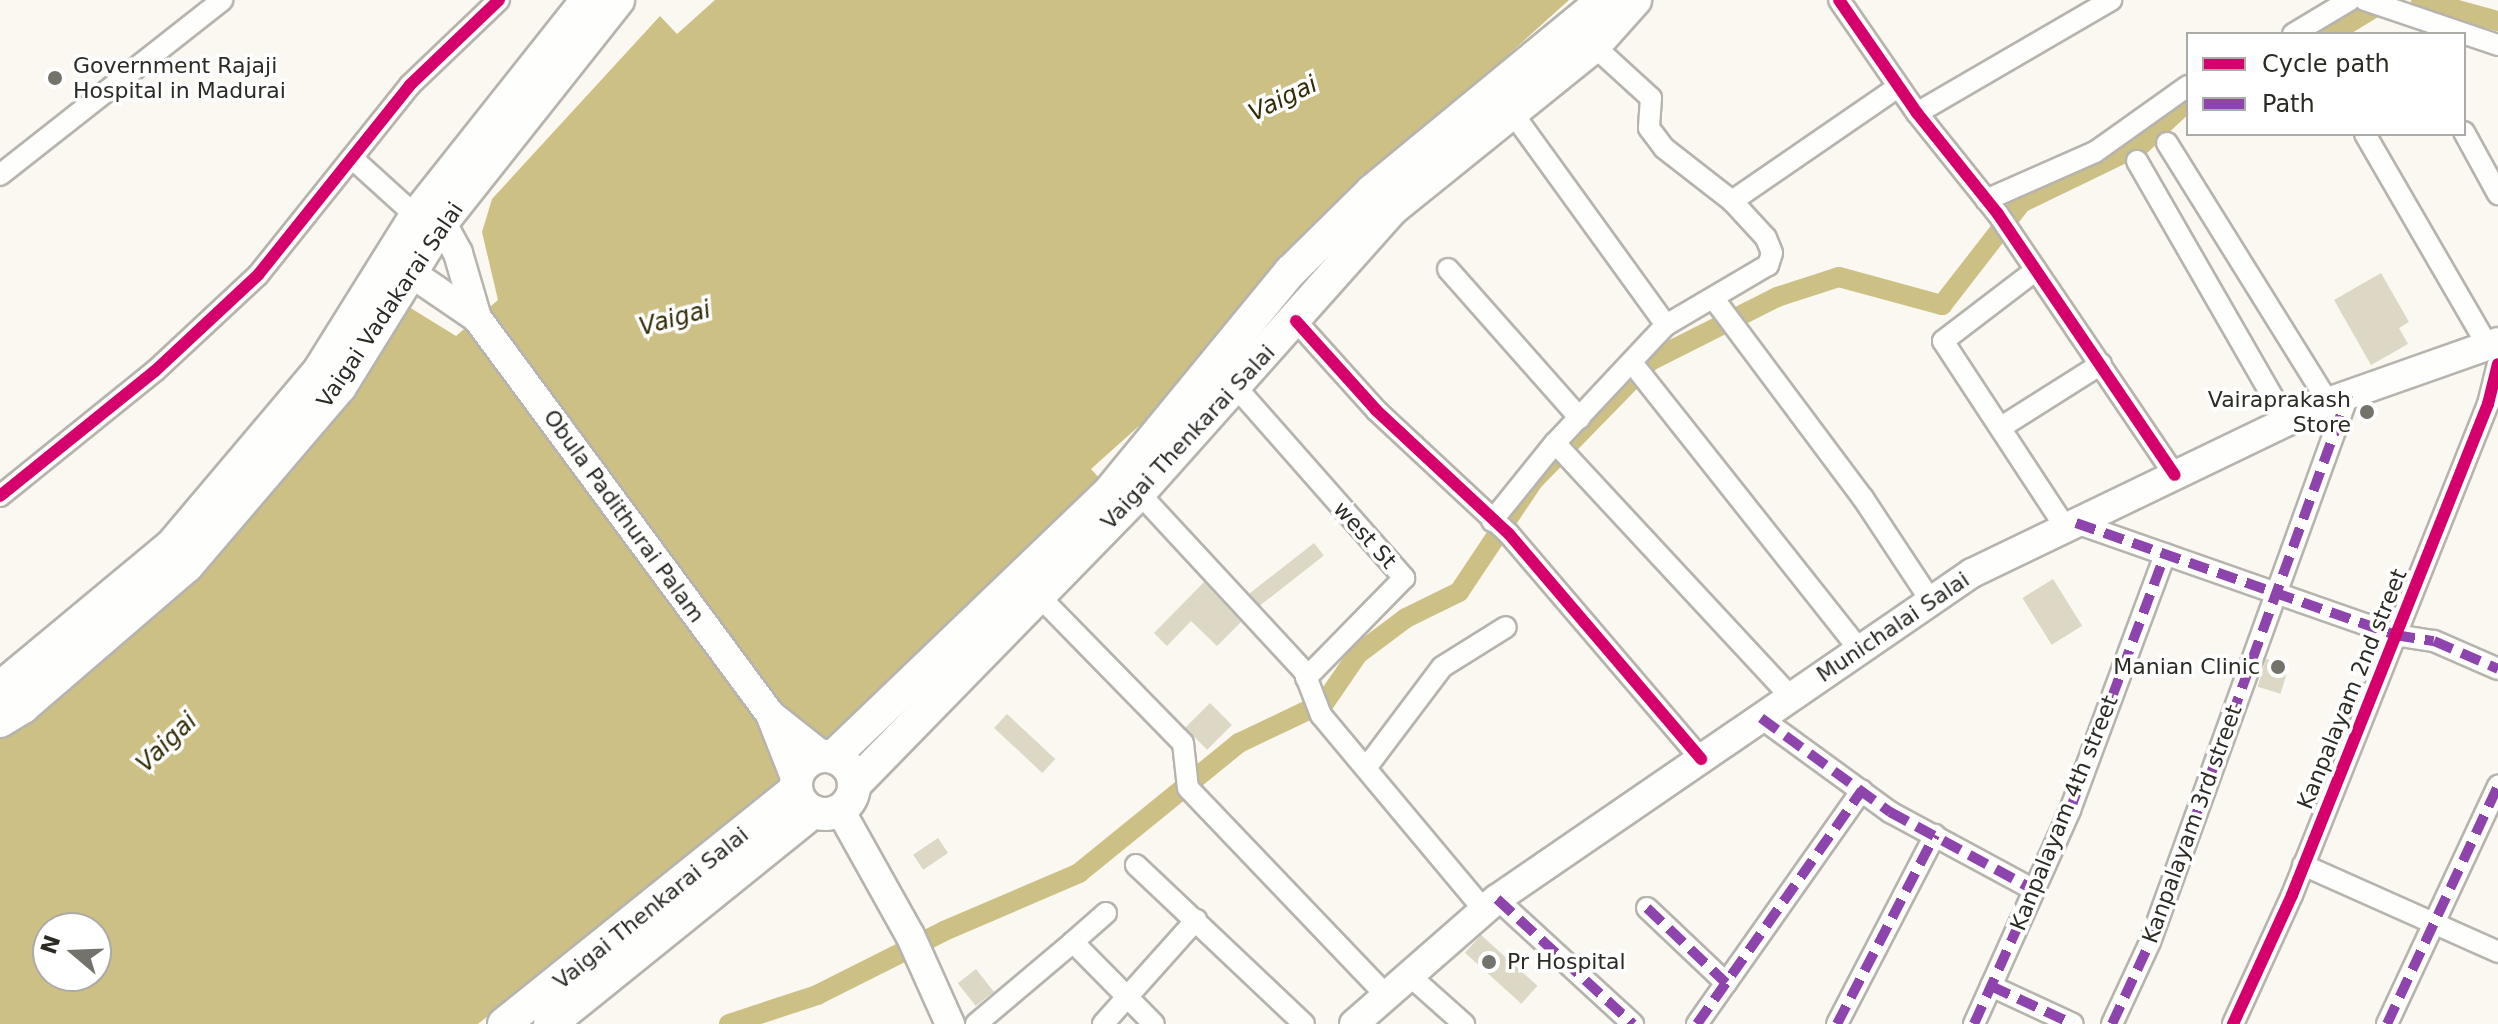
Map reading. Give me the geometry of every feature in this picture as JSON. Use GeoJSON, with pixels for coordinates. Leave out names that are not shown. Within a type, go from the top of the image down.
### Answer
{"type":"FeatureCollection","features":[{"type":"Feature","properties":{"kind":"main road","name":"Vaigai Vadakarai Salai"},"geometry":{"type":"LineString","coordinates":[[0,721],[23,707],[187,566],[340,387],[407,271],[429,213],[587,0]]}},
{"type":"Feature","properties":{"kind":"main road","name":"Vaigai Vadakarai Salai"},"geometry":{"type":"LineString","coordinates":[[429,213],[618,0]]}},
{"type":"Feature","properties":{"kind":"main road","name":"Vaigai Thenkarai Salai"},"geometry":{"type":"LineString","coordinates":[[820,795],[806,763],[828,756],[1110,491],[1291,271],[1352,211],[1604,0]]}},
{"type":"Feature","properties":{"kind":"main road","name":"Vaigai Thenkarai Salai"},"geometry":{"type":"LineString","coordinates":[[550,1024],[820,795],[1038,595],[1139,493],[1296,321],[1392,209],[1594,46],[1635,0]]}},
{"type":"Feature","properties":{"kind":"main road","name":"Obula Padithurai Palam"},"geometry":{"type":"LineString","coordinates":[[429,213],[458,253],[477,318]]}},
{"type":"Feature","properties":{"kind":"main road","name":"Vaigai Vadakarai Salai"},"geometry":{"type":"LineString","coordinates":[[0,688],[172,545],[407,271]]}},
{"type":"Feature","properties":{"kind":"main road","name":"Obula Padithurai Palam"},"geometry":{"type":"LineString","coordinates":[[407,271],[477,318],[770,714],[910,935],[950,1024]]}},
{"type":"Feature","properties":{"kind":"main road","name":"Munichalai Salai"},"geometry":{"type":"LineString","coordinates":[[1354,1024],[1490,904],[1972,573],[2338,399],[2495,351]]}},
{"type":"Feature","properties":{"kind":"main road","name":"Obula Padithurai Palam"},"geometry":{"type":"LineString","coordinates":[[770,714],[828,756]]}},
{"type":"Feature","properties":{"kind":"main road"},"geometry":{"type":"LineString","coordinates":[[820,795],[848,767],[828,756]]}},
{"type":"Feature","properties":{"kind":"main road","name":"Vaigai Thenkarai Salai"},"geometry":{"type":"LineString","coordinates":[[504,1024],[820,795]]}},
{"type":"Feature","properties":{"kind":"street"},"geometry":{"type":"LineString","coordinates":[[0,175],[222,0]]}},
{"type":"Feature","properties":{"kind":"street"},"geometry":{"type":"LineString","coordinates":[[0,496],[155,371],[258,275],[410,85],[499,0]]}},
{"type":"Feature","properties":{"kind":"street"},"geometry":{"type":"LineString","coordinates":[[1839,0],[1917,113],[2012,234],[2175,475]]}},
{"type":"Feature","properties":{"kind":"street"},"geometry":{"type":"LineString","coordinates":[[1917,113],[2111,0]]}},
{"type":"Feature","properties":{"kind":"street"},"geometry":{"type":"LineString","coordinates":[[2296,32],[2350,0]]}},
{"type":"Feature","properties":{"kind":"street"},"geometry":{"type":"LineString","coordinates":[[2366,0],[2405,19],[2452,32]]}},
{"type":"Feature","properties":{"kind":"street"},"geometry":{"type":"LineString","coordinates":[[2466,36],[2498,45]]}},
{"type":"Feature","properties":{"kind":"street"},"geometry":{"type":"LineString","coordinates":[[1492,521],[1555,443],[1633,364],[1666,325],[1720,304],[1768,265],[1772,253],[1766,238],[1732,201],[1664,148],[1649,128],[1651,98],[1594,46]]}},
{"type":"Feature","properties":{"kind":"street"},"geometry":{"type":"LineString","coordinates":[[1732,201],[1898,87]]}},
{"type":"Feature","properties":{"kind":"street"},"geometry":{"type":"LineString","coordinates":[[1992,207],[2095,152],[2186,87]]}},
{"type":"Feature","properties":{"kind":"street"},"geometry":{"type":"LineString","coordinates":[[1511,111],[1666,325]]}},
{"type":"Feature","properties":{"kind":"street"},"geometry":{"type":"LineString","coordinates":[[2366,136],[2495,351]]}},
{"type":"Feature","properties":{"kind":"street"},"geometry":{"type":"LineString","coordinates":[[2466,136],[2498,194]]}},
{"type":"Feature","properties":{"kind":"street"},"geometry":{"type":"LineString","coordinates":[[2167,143],[2338,399]]}},
{"type":"Feature","properties":{"kind":"street"},"geometry":{"type":"LineString","coordinates":[[352,158],[429,213]]}},
{"type":"Feature","properties":{"kind":"street"},"geometry":{"type":"LineString","coordinates":[[2137,161],[2287,422]]}},
{"type":"Feature","properties":{"kind":"street"},"geometry":{"type":"LineString","coordinates":[[1448,269],[1580,418]]}},
{"type":"Feature","properties":{"kind":"street"},"geometry":{"type":"LineString","coordinates":[[2036,270],[1943,341],[2071,525],[2276,590],[2395,635],[2434,641],[2498,669]]}},
{"type":"Feature","properties":{"kind":"street"},"geometry":{"type":"LineString","coordinates":[[1720,304],[1863,498],[1931,601]]}},
{"type":"Feature","properties":{"kind":"street"},"geometry":{"type":"LineString","coordinates":[[1296,321],[1376,410],[1509,534],[1701,759]]}},
{"type":"Feature","properties":{"kind":"street","name":"Kanpalayam 2nd street"},"geometry":{"type":"LineString","coordinates":[[2233,1024],[2303,865],[2495,388],[2495,351]]}},
{"type":"Feature","properties":{"kind":"street"},"geometry":{"type":"LineString","coordinates":[[1633,364],[1860,650]]}},
{"type":"Feature","properties":{"kind":"street"},"geometry":{"type":"LineString","coordinates":[[2003,426],[2101,364]]}},
{"type":"Feature","properties":{"kind":"street","name":"west St"},"geometry":{"type":"LineString","coordinates":[[1235,386],[1404,578],[1314,696]]}},
{"type":"Feature","properties":{"kind":"street","name":"Kanpalayam 3rd street"},"geometry":{"type":"LineString","coordinates":[[2112,1024],[2150,942],[2276,590],[2338,399]]}},
{"type":"Feature","properties":{"kind":"street"},"geometry":{"type":"LineString","coordinates":[[1555,443],[1791,697]]}},
{"type":"Feature","properties":{"kind":"street"},"geometry":{"type":"LineString","coordinates":[[1139,493],[1314,696],[1366,768],[1490,904],[1633,1024]]}},
{"type":"Feature","properties":{"kind":"street","name":"Kanpalayam 4th street"},"geometry":{"type":"LineString","coordinates":[[1974,1024],[2070,810],[2165,554]]}},
{"type":"Feature","properties":{"kind":"street"},"geometry":{"type":"LineString","coordinates":[[1038,595],[1183,743],[1186,781],[1386,995]]}},
{"type":"Feature","properties":{"kind":"street"},"geometry":{"type":"LineString","coordinates":[[1366,768],[1442,667],[1506,627]]}},
{"type":"Feature","properties":{"kind":"street"},"geometry":{"type":"LineString","coordinates":[[1761,718],[1862,790],[2034,890]]}},
{"type":"Feature","properties":{"kind":"street"},"geometry":{"type":"LineString","coordinates":[[2387,1024],[2432,919],[2498,786]]}},
{"type":"Feature","properties":{"kind":"street"},"geometry":{"type":"LineString","coordinates":[[1697,1024],[1862,790]]}},
{"type":"Feature","properties":{"kind":"street"},"geometry":{"type":"LineString","coordinates":[[1837,1024],[1935,835]]}},
{"type":"Feature","properties":{"kind":"street"},"geometry":{"type":"LineString","coordinates":[[1136,865],[1304,1024]]}},
{"type":"Feature","properties":{"kind":"street"},"geometry":{"type":"LineString","coordinates":[[2303,865],[2432,919],[2498,952]]}},
{"type":"Feature","properties":{"kind":"street"},"geometry":{"type":"LineString","coordinates":[[1647,908],[1726,983]]}},
{"type":"Feature","properties":{"kind":"street"},"geometry":{"type":"LineString","coordinates":[[976,1024],[1106,913]]}},
{"type":"Feature","properties":{"kind":"street"},"geometry":{"type":"LineString","coordinates":[[1103,1024],[1123,998],[1196,920]]}},
{"type":"Feature","properties":{"kind":"street"},"geometry":{"type":"LineString","coordinates":[[1073,942],[1123,998],[1154,1024]]}},
{"type":"Feature","properties":{"kind":"street"},"geometry":{"type":"LineString","coordinates":[[1409,975],[1464,1024]]}},
{"type":"Feature","properties":{"kind":"street"},"geometry":{"type":"LineString","coordinates":[[1991,986],[2073,1024]]}},
{"type":"Feature","properties":{"kind":"water","name":"Vaigai"},"geometry":{"type":"Polygon","coordinates":[[[715,0],[1569,0],[1283,257],[1147,434],[1139,426],[1091,469],[1102,481],[847,726],[478,1024],[0,1024],[0,734],[399,308],[409,307],[456,336],[498,300],[482,232],[492,199],[660,16],[677,34],[715,0]]]}},
{"type":"Feature","properties":{"kind":"building"},"geometry":{"type":"Polygon","coordinates":[[[2381,273],[2409,322],[2399,328],[2408,344],[2371,365],[2334,300],[2381,273]]]}},
{"type":"Feature","properties":{"kind":"building"},"geometry":{"type":"Polygon","coordinates":[[[1314,543],[1324,556],[1259,606],[1249,593],[1314,543]]]}},
{"type":"Feature","properties":{"kind":"building"},"geometry":{"type":"Polygon","coordinates":[[[2053,579],[2082,626],[2052,645],[2022,598],[2053,579]]]}},
{"type":"Feature","properties":{"kind":"building"},"geometry":{"type":"Polygon","coordinates":[[[1204,582],[1241,622],[1217,646],[1191,621],[1167,646],[1154,633],[1204,582]]]}},
{"type":"Feature","properties":{"kind":"building"},"geometry":{"type":"Polygon","coordinates":[[[2266,659],[2289,666],[2280,694],[2258,687],[2266,659]]]}},
{"type":"Feature","properties":{"kind":"building"},"geometry":{"type":"Polygon","coordinates":[[[1210,703],[1232,725],[1207,750],[1185,728],[1210,703]]]}},
{"type":"Feature","properties":{"kind":"building"},"geometry":{"type":"Polygon","coordinates":[[[1007,714],[1055,759],[1042,773],[994,728],[1007,714]]]}},
{"type":"Feature","properties":{"kind":"building"},"geometry":{"type":"Polygon","coordinates":[[[938,838],[948,853],[923,870],[913,855],[938,838]]]}},
{"type":"Feature","properties":{"kind":"building"},"geometry":{"type":"Polygon","coordinates":[[[1481,935],[1537,986],[1521,1004],[1465,953],[1481,935]]]}},
{"type":"Feature","properties":{"kind":"building"},"geometry":{"type":"Polygon","coordinates":[[[976,969],[994,992],[976,1006],[958,983],[976,969]]]}},
{"type":"Feature","properties":{"kind":"waterway"},"geometry":{"type":"LineString","coordinates":[[2334,32],[2387,0]]}},
{"type":"Feature","properties":{"kind":"waterway"},"geometry":{"type":"LineString","coordinates":[[2421,0],[2498,21]]}},
{"type":"Feature","properties":{"kind":"waterway"},"geometry":{"type":"LineString","coordinates":[[729,1024],[817,995],[944,931],[1079,873],[1239,743],[1325,702],[1358,654],[1406,618],[1459,592],[1533,481],[1650,361],[1777,297],[1839,277],[1942,305],[2021,203],[2141,145],[2186,103]]}},
{"type":"Feature","properties":{"kind":"marked path"},"geometry":{"type":"LineString","coordinates":[[2112,1024],[2150,942],[2348,395]]}},
{"type":"Feature","properties":{"kind":"marked path"},"geometry":{"type":"LineString","coordinates":[[2076,523],[2395,635],[2434,641],[2498,669]]}},
{"type":"Feature","properties":{"kind":"marked path"},"geometry":{"type":"LineString","coordinates":[[1974,1024],[2070,810],[2165,554]]}},
{"type":"Feature","properties":{"kind":"marked path"},"geometry":{"type":"LineString","coordinates":[[1761,718],[1890,812],[2034,890]]}},
{"type":"Feature","properties":{"kind":"marked path"},"geometry":{"type":"LineString","coordinates":[[2387,1024],[2498,786]]}},
{"type":"Feature","properties":{"kind":"marked path"},"geometry":{"type":"LineString","coordinates":[[1697,1024],[1862,790]]}},
{"type":"Feature","properties":{"kind":"marked path"},"geometry":{"type":"LineString","coordinates":[[1837,1024],[1935,835]]}},
{"type":"Feature","properties":{"kind":"marked path"},"geometry":{"type":"LineString","coordinates":[[1497,899],[1633,1024]]}},
{"type":"Feature","properties":{"kind":"marked path"},"geometry":{"type":"LineString","coordinates":[[1647,908],[1726,983]]}},
{"type":"Feature","properties":{"kind":"marked path"},"geometry":{"type":"LineString","coordinates":[[1991,986],[2073,1024]]}},
{"type":"Feature","properties":{"kind":"cycle path"},"geometry":{"type":"LineString","coordinates":[[0,496],[155,371],[258,275],[410,85],[499,0]]}},
{"type":"Feature","properties":{"kind":"cycle path"},"geometry":{"type":"LineString","coordinates":[[1839,0],[1917,113],[1998,214],[2175,475]]}},
{"type":"Feature","properties":{"kind":"cycle path"},"geometry":{"type":"LineString","coordinates":[[1296,321],[1376,410],[1509,534],[1701,759]]}},
{"type":"Feature","properties":{"kind":"cycle path"},"geometry":{"type":"LineString","coordinates":[[2233,1024],[2292,895],[2488,404],[2498,364]]}},
{"type":"Feature","properties":{"kind":"place","name":"Government Rajaji Hospital in Madurai"},"geometry":{"type":"Point","coordinates":[55,78]}},
{"type":"Feature","properties":{"kind":"place","name":"Vairaprakash Store"},"geometry":{"type":"Point","coordinates":[2367,412]}},
{"type":"Feature","properties":{"kind":"place","name":"Manian Clinic"},"geometry":{"type":"Point","coordinates":[2278,667]}},
{"type":"Feature","properties":{"kind":"place","name":"Pr Hospital"},"geometry":{"type":"Point","coordinates":[1489,962]}}]}
